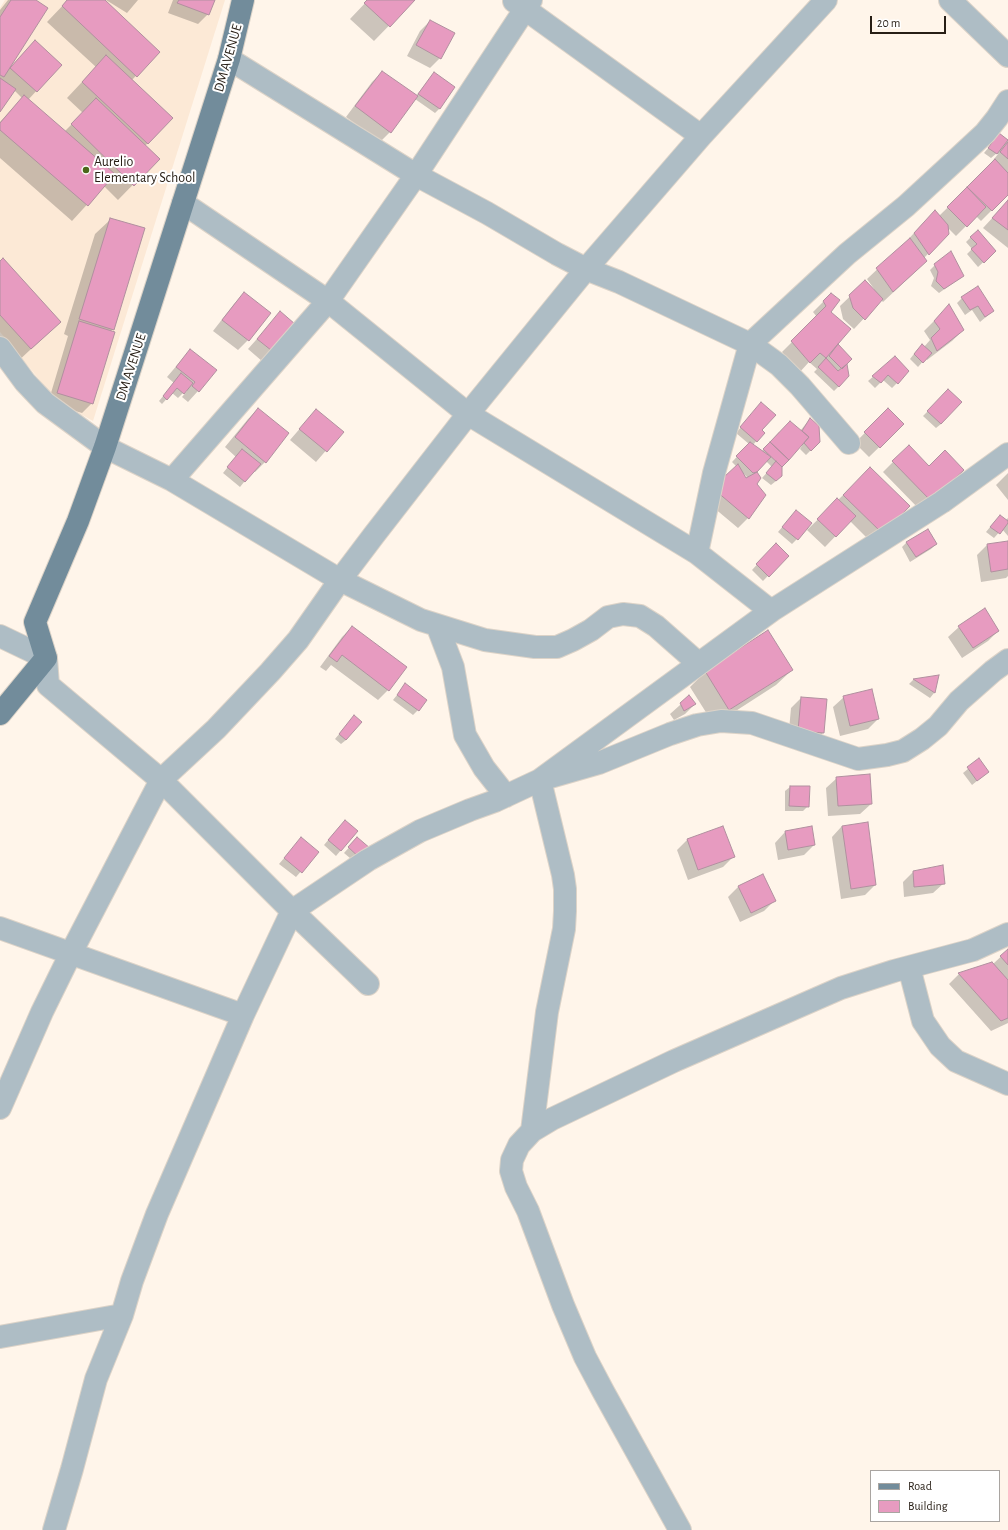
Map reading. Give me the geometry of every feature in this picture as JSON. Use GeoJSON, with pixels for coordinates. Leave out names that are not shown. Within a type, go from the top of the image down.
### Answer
{"type":"FeatureCollection","features":[{"type":"Feature","properties":{"kind":"main road","name":"DM AVENUE"},"geometry":{"type":"LineString","coordinates":[[46,658],[35,622],[78,521],[106,447],[229,59],[243,0]]}},
{"type":"Feature","properties":{"kind":"main road"},"geometry":{"type":"LineString","coordinates":[[0,714],[46,658]]}},
{"type":"Feature","properties":{"kind":"street"},"geometry":{"type":"LineString","coordinates":[[0,1108],[39,1019],[71,953],[161,780],[216,729],[298,640],[340,580],[468,414],[586,269],[701,136],[826,0]]}},
{"type":"Feature","properties":{"kind":"street"},"geometry":{"type":"LineString","coordinates":[[950,0],[1008,56]]}},
{"type":"Feature","properties":{"kind":"street"},"geometry":{"type":"LineString","coordinates":[[172,480],[328,301],[416,175],[523,3],[701,136]]}},
{"type":"Feature","properties":{"kind":"street"},"geometry":{"type":"LineString","coordinates":[[229,59],[416,175],[586,269],[619,282],[750,344],[780,365],[849,443]]}},
{"type":"Feature","properties":{"kind":"street"},"geometry":{"type":"LineString","coordinates":[[697,553],[714,473],[750,344],[847,254],[906,206],[985,133],[1008,101]]}},
{"type":"Feature","properties":{"kind":"street"},"geometry":{"type":"LineString","coordinates":[[183,203],[328,301],[468,414],[697,553],[771,611]]}},
{"type":"Feature","properties":{"kind":"street"},"geometry":{"type":"LineString","coordinates":[[0,348],[25,382],[45,403],[106,447],[172,480],[340,580],[421,620],[485,640],[535,647],[557,647],[591,630],[608,617],[623,614],[640,616],[656,626],[698,664]]}},
{"type":"Feature","properties":{"kind":"street"},"geometry":{"type":"LineString","coordinates":[[540,780],[771,611],[942,502],[1008,454]]}},
{"type":"Feature","properties":{"kind":"street"},"geometry":{"type":"LineString","coordinates":[[437,625],[453,667],[465,735],[484,768],[506,796]]}},
{"type":"Feature","properties":{"kind":"street"},"geometry":{"type":"LineString","coordinates":[[0,636],[46,658],[48,685],[161,780],[292,911],[368,984]]}},
{"type":"Feature","properties":{"kind":"street"},"geometry":{"type":"LineString","coordinates":[[54,1530],[96,1379],[122,1315],[132,1281],[157,1214],[243,1015],[292,911],[368,860],[420,831],[506,796],[540,780],[599,763],[697,725],[721,721],[752,723],[858,758],[887,755],[903,750],[922,739],[938,726],[959,701],[1008,660]]}},
{"type":"Feature","properties":{"kind":"street"},"geometry":{"type":"LineString","coordinates":[[532,1131],[546,1012],[564,929],[565,910],[565,888],[563,875],[540,780]]}},
{"type":"Feature","properties":{"kind":"street"},"geometry":{"type":"LineString","coordinates":[[0,928],[243,1015]]}},
{"type":"Feature","properties":{"kind":"street"},"geometry":{"type":"LineString","coordinates":[[680,1530],[585,1357],[563,1305],[528,1211],[516,1186],[511,1171],[512,1160],[519,1145],[532,1131],[552,1119],[674,1061],[775,1016],[842,988],[909,967],[972,950],[1008,934]]}},
{"type":"Feature","properties":{"kind":"street"},"geometry":{"type":"LineString","coordinates":[[909,967],[923,1021],[940,1046],[956,1061],[1008,1084]]}},
{"type":"Feature","properties":{"kind":"street"},"geometry":{"type":"LineString","coordinates":[[0,1336],[122,1315]]}},
{"type":"Feature","properties":{"kind":"shaded area","name":"Aurelio Elementary School"},"geometry":{"type":"Polygon","coordinates":[[[5,0],[225,0],[93,421],[57,401],[0,332],[0,8],[5,0]]]}},
{"type":"Feature","properties":{"kind":"building"},"geometry":{"type":"Polygon","coordinates":[[[11,0],[36,0],[48,8],[4,77],[0,75],[0,17],[11,0]]]}},
{"type":"Feature","properties":{"kind":"building"},"geometry":{"type":"Polygon","coordinates":[[[67,0],[105,0],[160,52],[137,77],[62,6],[67,0]]]}},
{"type":"Feature","properties":{"kind":"building"},"geometry":{"type":"Polygon","coordinates":[[[179,0],[215,0],[209,15],[177,3],[179,0]]]}},
{"type":"Feature","properties":{"kind":"building"},"geometry":{"type":"Polygon","coordinates":[[[367,0],[415,0],[390,27],[364,3],[367,0]]]}},
{"type":"Feature","properties":{"kind":"building"},"geometry":{"type":"Polygon","coordinates":[[[430,20],[455,33],[441,59],[416,45],[430,20]]]}},
{"type":"Feature","properties":{"kind":"building"},"geometry":{"type":"Polygon","coordinates":[[[35,40],[62,65],[37,92],[10,68],[35,40]]]}},
{"type":"Feature","properties":{"kind":"building"},"geometry":{"type":"Polygon","coordinates":[[[106,55],[173,118],[148,144],[82,82],[106,55]]]}},
{"type":"Feature","properties":{"kind":"building"},"geometry":{"type":"Polygon","coordinates":[[[382,71],[418,96],[391,133],[355,106],[382,71]]]}},
{"type":"Feature","properties":{"kind":"building"},"geometry":{"type":"Polygon","coordinates":[[[434,72],[455,87],[440,109],[418,94],[434,72]]]}},
{"type":"Feature","properties":{"kind":"building"},"geometry":{"type":"Polygon","coordinates":[[[0,78],[16,89],[0,112],[0,78]]]}},
{"type":"Feature","properties":{"kind":"building"},"geometry":{"type":"Polygon","coordinates":[[[24,95],[115,174],[88,206],[0,130],[0,123],[24,95]]]}},
{"type":"Feature","properties":{"kind":"building"},"geometry":{"type":"Polygon","coordinates":[[[96,98],[160,159],[134,186],[71,124],[96,98]]]}},
{"type":"Feature","properties":{"kind":"building"},"geometry":{"type":"Polygon","coordinates":[[[999,133],[1008,140],[997,154],[988,148],[999,133]]]}},
{"type":"Feature","properties":{"kind":"building"},"geometry":{"type":"Polygon","coordinates":[[[1008,142],[1008,159],[1000,152],[1008,142]]]}},
{"type":"Feature","properties":{"kind":"building"},"geometry":{"type":"Polygon","coordinates":[[[995,159],[1008,173],[1008,195],[992,211],[967,187],[995,159]]]}},
{"type":"Feature","properties":{"kind":"building"},"geometry":{"type":"Polygon","coordinates":[[[967,187],[986,207],[967,227],[947,207],[967,187]]]}},
{"type":"Feature","properties":{"kind":"building"},"geometry":{"type":"Polygon","coordinates":[[[1008,200],[1008,230],[992,218],[1008,200]]]}},
{"type":"Feature","properties":{"kind":"building"},"geometry":{"type":"Polygon","coordinates":[[[935,210],[948,225],[949,234],[929,255],[914,233],[935,210]]]}},
{"type":"Feature","properties":{"kind":"building"},"geometry":{"type":"Polygon","coordinates":[[[110,218],[145,228],[114,330],[79,319],[110,218]]]}},
{"type":"Feature","properties":{"kind":"building"},"geometry":{"type":"Polygon","coordinates":[[[978,230],[996,251],[984,263],[971,249],[977,244],[970,237],[978,230]]]}},
{"type":"Feature","properties":{"kind":"building"},"geometry":{"type":"Polygon","coordinates":[[[910,238],[927,261],[893,292],[876,268],[910,238]]]}},
{"type":"Feature","properties":{"kind":"building"},"geometry":{"type":"Polygon","coordinates":[[[951,251],[964,276],[944,289],[936,281],[938,272],[934,264],[951,251]]]}},
{"type":"Feature","properties":{"kind":"building"},"geometry":{"type":"Polygon","coordinates":[[[3,258],[61,322],[31,349],[0,315],[0,261],[3,258]]]}},
{"type":"Feature","properties":{"kind":"building"},"geometry":{"type":"Polygon","coordinates":[[[865,280],[883,299],[865,320],[853,308],[849,295],[865,280]]]}},
{"type":"Feature","properties":{"kind":"building"},"geometry":{"type":"Polygon","coordinates":[[[978,286],[994,311],[985,317],[978,306],[970,310],[961,297],[978,286]]]}},
{"type":"Feature","properties":{"kind":"building"},"geometry":{"type":"Polygon","coordinates":[[[244,292],[271,313],[249,341],[222,320],[244,292]]]}},
{"type":"Feature","properties":{"kind":"building"},"geometry":{"type":"Polygon","coordinates":[[[831,293],[840,300],[831,312],[851,329],[826,358],[820,353],[810,363],[791,341],[826,306],[823,301],[831,293]]]}},
{"type":"Feature","properties":{"kind":"building"},"geometry":{"type":"Polygon","coordinates":[[[949,304],[964,330],[937,351],[931,338],[940,329],[934,321],[949,304]]]}},
{"type":"Feature","properties":{"kind":"building"},"geometry":{"type":"Polygon","coordinates":[[[280,311],[303,331],[281,358],[257,339],[280,311]]]}},
{"type":"Feature","properties":{"kind":"building"},"geometry":{"type":"Polygon","coordinates":[[[79,321],[115,332],[93,404],[57,393],[79,321]]]}},
{"type":"Feature","properties":{"kind":"building"},"geometry":{"type":"Polygon","coordinates":[[[838,344],[852,359],[842,369],[829,356],[838,344]]]}},
{"type":"Feature","properties":{"kind":"building"},"geometry":{"type":"Polygon","coordinates":[[[922,344],[932,353],[923,363],[914,354],[922,344]]]}},
{"type":"Feature","properties":{"kind":"building"},"geometry":{"type":"Polygon","coordinates":[[[190,349],[217,370],[199,392],[192,386],[195,382],[176,367],[190,349]]]}},
{"type":"Feature","properties":{"kind":"building"},"geometry":{"type":"Polygon","coordinates":[[[895,356],[909,371],[898,384],[888,375],[881,383],[872,376],[895,356]]]}},
{"type":"Feature","properties":{"kind":"building"},"geometry":{"type":"Polygon","coordinates":[[[826,358],[838,371],[847,364],[849,376],[839,387],[818,367],[826,358]]]}},
{"type":"Feature","properties":{"kind":"building"},"geometry":{"type":"Polygon","coordinates":[[[181,373],[193,383],[184,394],[177,388],[167,400],[163,396],[181,373]]]}},
{"type":"Feature","properties":{"kind":"building"},"geometry":{"type":"Polygon","coordinates":[[[948,389],[962,402],[941,424],[927,411],[948,389]]]}},
{"type":"Feature","properties":{"kind":"building"},"geometry":{"type":"Polygon","coordinates":[[[761,402],[776,415],[762,430],[765,433],[757,442],[740,427],[761,402]]]}},
{"type":"Feature","properties":{"kind":"building"},"geometry":{"type":"Polygon","coordinates":[[[258,408],[289,433],[266,463],[235,437],[258,408]]]}},
{"type":"Feature","properties":{"kind":"building"},"geometry":{"type":"Polygon","coordinates":[[[888,408],[904,424],[880,448],[864,432],[888,408]]]}},
{"type":"Feature","properties":{"kind":"building"},"geometry":{"type":"Polygon","coordinates":[[[316,409],[344,432],[327,452],[299,429],[316,409]]]}},
{"type":"Feature","properties":{"kind":"building"},"geometry":{"type":"Polygon","coordinates":[[[810,418],[819,426],[820,442],[811,451],[804,443],[809,437],[802,431],[810,418]]]}},
{"type":"Feature","properties":{"kind":"building"},"geometry":{"type":"Polygon","coordinates":[[[790,421],[809,437],[789,460],[770,442],[790,421]]]}},
{"type":"Feature","properties":{"kind":"building"},"geometry":{"type":"Polygon","coordinates":[[[750,442],[771,457],[757,472],[753,473],[736,456],[750,442]]]}},
{"type":"Feature","properties":{"kind":"building"},"geometry":{"type":"Polygon","coordinates":[[[770,442],[789,460],[782,467],[763,449],[770,442]]]}},
{"type":"Feature","properties":{"kind":"building"},"geometry":{"type":"Polygon","coordinates":[[[909,445],[929,466],[945,450],[964,470],[931,501],[892,461],[909,445]]]}},
{"type":"Feature","properties":{"kind":"building"},"geometry":{"type":"Polygon","coordinates":[[[242,449],[261,464],[245,482],[227,467],[242,449]]]}},
{"type":"Feature","properties":{"kind":"building"},"geometry":{"type":"Polygon","coordinates":[[[776,461],[782,467],[782,476],[776,481],[766,473],[776,461]]]}},
{"type":"Feature","properties":{"kind":"building"},"geometry":{"type":"Polygon","coordinates":[[[738,464],[746,478],[757,472],[761,478],[757,484],[766,495],[749,519],[716,491],[724,477],[738,464]]]}},
{"type":"Feature","properties":{"kind":"building"},"geometry":{"type":"Polygon","coordinates":[[[870,467],[910,506],[883,534],[843,495],[870,467]]]}},
{"type":"Feature","properties":{"kind":"building"},"geometry":{"type":"Polygon","coordinates":[[[837,498],[856,516],[836,537],[817,519],[837,498]]]}},
{"type":"Feature","properties":{"kind":"building"},"geometry":{"type":"Polygon","coordinates":[[[796,510],[812,523],[798,540],[782,527],[796,510]]]}},
{"type":"Feature","properties":{"kind":"building"},"geometry":{"type":"Polygon","coordinates":[[[1000,515],[1008,521],[1008,523],[1000,534],[990,527],[1000,515]]]}},
{"type":"Feature","properties":{"kind":"building"},"geometry":{"type":"Polygon","coordinates":[[[928,529],[937,544],[916,557],[906,542],[928,529]]]}},
{"type":"Feature","properties":{"kind":"building"},"geometry":{"type":"Polygon","coordinates":[[[1008,541],[1008,569],[991,572],[987,544],[1008,541]]]}},
{"type":"Feature","properties":{"kind":"building"},"geometry":{"type":"Polygon","coordinates":[[[776,543],[789,556],[769,577],[756,564],[776,543]]]}},
{"type":"Feature","properties":{"kind":"building"},"geometry":{"type":"Polygon","coordinates":[[[985,608],[999,631],[973,648],[958,626],[985,608]]]}},
{"type":"Feature","properties":{"kind":"building"},"geometry":{"type":"Polygon","coordinates":[[[352,626],[407,667],[389,691],[342,655],[337,662],[329,656],[352,626]]]}},
{"type":"Feature","properties":{"kind":"building"},"geometry":{"type":"Polygon","coordinates":[[[768,630],[793,670],[729,710],[705,671],[768,630]]]}},
{"type":"Feature","properties":{"kind":"building"},"geometry":{"type":"Polygon","coordinates":[[[939,675],[935,693],[913,679],[939,675]]]}},
{"type":"Feature","properties":{"kind":"building"},"geometry":{"type":"Polygon","coordinates":[[[405,683],[427,700],[419,711],[397,695],[405,683]]]}},
{"type":"Feature","properties":{"kind":"building"},"geometry":{"type":"Polygon","coordinates":[[[872,689],[879,719],[850,726],[843,696],[872,689]]]}},
{"type":"Feature","properties":{"kind":"building"},"geometry":{"type":"Polygon","coordinates":[[[689,695],[696,704],[684,711],[680,703],[689,695]]]}},
{"type":"Feature","properties":{"kind":"building"},"geometry":{"type":"Polygon","coordinates":[[[801,697],[827,699],[824,733],[798,731],[801,697]]]}},
{"type":"Feature","properties":{"kind":"building"},"geometry":{"type":"Polygon","coordinates":[[[354,715],[362,722],[346,740],[339,734],[354,715]]]}},
{"type":"Feature","properties":{"kind":"building"},"geometry":{"type":"Polygon","coordinates":[[[979,758],[989,772],[977,781],[967,767],[979,758]]]}},
{"type":"Feature","properties":{"kind":"building"},"geometry":{"type":"Polygon","coordinates":[[[870,774],[872,804],[838,806],[836,777],[870,774]]]}},
{"type":"Feature","properties":{"kind":"building"},"geometry":{"type":"Polygon","coordinates":[[[790,786],[810,786],[809,807],[789,806],[790,786]]]}},
{"type":"Feature","properties":{"kind":"building"},"geometry":{"type":"Polygon","coordinates":[[[345,820],[358,831],[341,851],[328,840],[345,820]]]}},
{"type":"Feature","properties":{"kind":"building"},"geometry":{"type":"Polygon","coordinates":[[[868,822],[876,885],[851,889],[842,826],[868,822]]]}},
{"type":"Feature","properties":{"kind":"building"},"geometry":{"type":"Polygon","coordinates":[[[723,826],[735,857],[698,870],[687,839],[723,826]]]}},
{"type":"Feature","properties":{"kind":"building"},"geometry":{"type":"Polygon","coordinates":[[[812,826],[815,845],[788,850],[785,831],[812,826]]]}},
{"type":"Feature","properties":{"kind":"building"},"geometry":{"type":"Polygon","coordinates":[[[301,837],[319,852],[302,873],[284,858],[301,837]]]}},
{"type":"Feature","properties":{"kind":"building"},"geometry":{"type":"Polygon","coordinates":[[[357,837],[371,849],[362,860],[348,847],[357,837]]]}},
{"type":"Feature","properties":{"kind":"building"},"geometry":{"type":"Polygon","coordinates":[[[943,865],[945,884],[914,887],[913,871],[943,865]]]}},
{"type":"Feature","properties":{"kind":"building"},"geometry":{"type":"Polygon","coordinates":[[[763,874],[776,901],[751,913],[738,886],[763,874]]]}},
{"type":"Feature","properties":{"kind":"building"},"geometry":{"type":"Polygon","coordinates":[[[1008,949],[1008,965],[1000,956],[1008,949]]]}},
{"type":"Feature","properties":{"kind":"building"},"geometry":{"type":"Polygon","coordinates":[[[992,962],[1008,980],[1008,1018],[1001,1021],[958,973],[992,962]]]}},
{"type":"Feature","properties":{"kind":"place","name":"Aurelio Elementary School"},"geometry":{"type":"Point","coordinates":[86,170]}}]}
